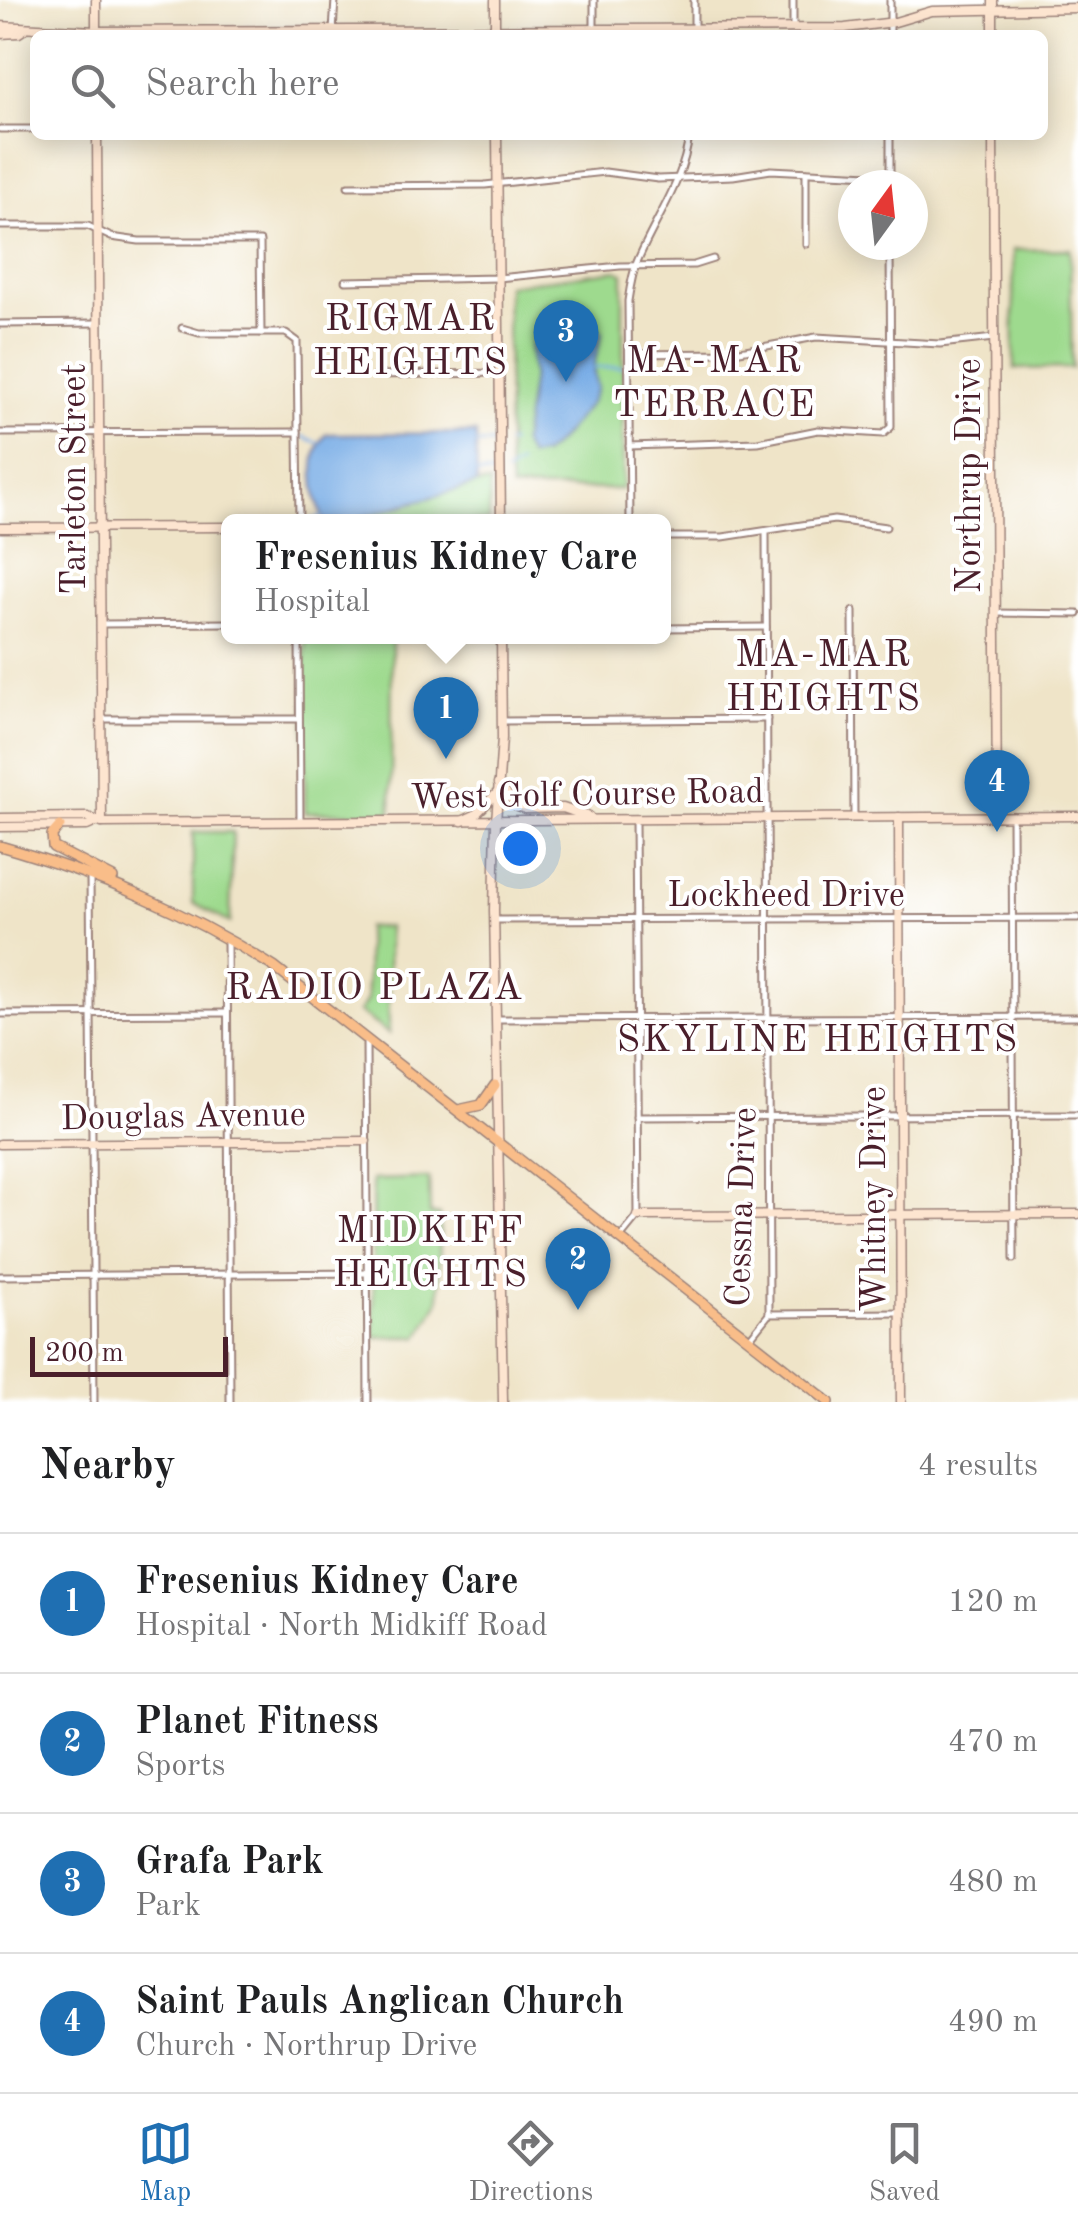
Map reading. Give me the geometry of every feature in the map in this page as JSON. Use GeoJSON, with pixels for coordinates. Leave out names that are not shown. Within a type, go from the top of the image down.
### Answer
{"type":"FeatureCollection","features":[{"type":"Feature","properties":{"kind":"main road"},"geometry":{"type":"LineString","coordinates":[[60,826],[52,838],[53,847],[96,867],[128,888]]}},
{"type":"Feature","properties":{"kind":"main road"},"geometry":{"type":"LineString","coordinates":[[0,846],[128,888],[226,938],[286,976],[828,1402]]}},
{"type":"Feature","properties":{"kind":"main road"},"geometry":{"type":"LineString","coordinates":[[458,1110],[481,1105],[495,1086]]}},
{"type":"Feature","properties":{"kind":"street"},"geometry":{"type":"LineString","coordinates":[[96,0],[96,30]]}},
{"type":"Feature","properties":{"kind":"street"},"geometry":{"type":"LineString","coordinates":[[334,30],[335,0]]}},
{"type":"Feature","properties":{"kind":"street"},"geometry":{"type":"LineString","coordinates":[[495,0],[495,30]]}},
{"type":"Feature","properties":{"kind":"street"},"geometry":{"type":"LineString","coordinates":[[594,0],[594,30]]}},
{"type":"Feature","properties":{"kind":"street"},"geometry":{"type":"LineString","coordinates":[[694,0],[694,30]]}},
{"type":"Feature","properties":{"kind":"street"},"geometry":{"type":"LineString","coordinates":[[793,0],[794,28]]}},
{"type":"Feature","properties":{"kind":"street"},"geometry":{"type":"LineString","coordinates":[[890,0],[890,30]]}},
{"type":"Feature","properties":{"kind":"street"},"geometry":{"type":"LineString","coordinates":[[744,30],[856,28],[932,11],[993,4],[1078,8]]}},
{"type":"Feature","properties":{"kind":"street"},"geometry":{"type":"LineString","coordinates":[[993,4],[993,30]]}},
{"type":"Feature","properties":{"kind":"street"},"geometry":{"type":"LineString","coordinates":[[0,26],[44,30]]}},
{"type":"Feature","properties":{"kind":"street"},"geometry":{"type":"LineString","coordinates":[[0,34],[18,34],[26,29]]}},
{"type":"Feature","properties":{"kind":"street"},"geometry":{"type":"LineString","coordinates":[[0,129],[30,129]]}},
{"type":"Feature","properties":{"kind":"street","name":"Tarleton Street"},"geometry":{"type":"LineString","coordinates":[[97,140],[99,822]]}},
{"type":"Feature","properties":{"kind":"street"},"geometry":{"type":"LineString","coordinates":[[498,140],[500,514]]}},
{"type":"Feature","properties":{"kind":"street"},"geometry":{"type":"LineString","coordinates":[[630,514],[628,301],[635,266],[678,179],[688,140]]}},
{"type":"Feature","properties":{"kind":"street"},"geometry":{"type":"LineString","coordinates":[[890,140],[890,170]]}},
{"type":"Feature","properties":{"kind":"street","name":"Northrup Drive"},"geometry":{"type":"LineString","coordinates":[[993,140],[998,816]]}},
{"type":"Feature","properties":{"kind":"street"},"geometry":{"type":"LineString","coordinates":[[348,186],[499,182],[605,172],[678,179],[771,170],[838,173]]}},
{"type":"Feature","properties":{"kind":"street"},"geometry":{"type":"LineString","coordinates":[[806,171],[806,244]]}},
{"type":"Feature","properties":{"kind":"street"},"geometry":{"type":"LineString","coordinates":[[0,226],[88,226],[111,236],[139,241],[260,241],[260,333]]}},
{"type":"Feature","properties":{"kind":"street"},"geometry":{"type":"LineString","coordinates":[[345,281],[498,278],[694,265],[713,260]]}},
{"type":"Feature","properties":{"kind":"street"},"geometry":{"type":"LineString","coordinates":[[629,446],[758,442],[818,430],[882,434],[891,428],[890,260]]}},
{"type":"Feature","properties":{"kind":"street"},"geometry":{"type":"LineString","coordinates":[[0,324],[99,323]]}},
{"type":"Feature","properties":{"kind":"street"},"geometry":{"type":"LineString","coordinates":[[182,328],[199,333],[292,335],[297,341],[299,514]]}},
{"type":"Feature","properties":{"kind":"street"},"geometry":{"type":"LineString","coordinates":[[628,354],[729,353],[816,337],[940,344],[994,338]]}},
{"type":"Feature","properties":{"kind":"street"},"geometry":{"type":"LineString","coordinates":[[377,375],[500,373]]}},
{"type":"Feature","properties":{"kind":"street"},"geometry":{"type":"LineString","coordinates":[[0,433],[298,432]]}},
{"type":"Feature","properties":{"kind":"street"},"geometry":{"type":"LineString","coordinates":[[671,537],[723,537],[834,520],[886,528]]}},
{"type":"Feature","properties":{"kind":"street"},"geometry":{"type":"LineString","coordinates":[[0,528],[221,527]]}},
{"type":"Feature","properties":{"kind":"street","name":"Cessna Drive"},"geometry":{"type":"LineString","coordinates":[[749,1339],[769,1314],[766,532]]}},
{"type":"Feature","properties":{"kind":"street"},"geometry":{"type":"LineString","coordinates":[[853,612],[854,817]]}},
{"type":"Feature","properties":{"kind":"street"},"geometry":{"type":"LineString","coordinates":[[996,612],[1078,614]]}},
{"type":"Feature","properties":{"kind":"street"},"geometry":{"type":"LineString","coordinates":[[101,624],[221,622]]}},
{"type":"Feature","properties":{"kind":"street"},"geometry":{"type":"LineString","coordinates":[[671,628],[766,628]]}},
{"type":"Feature","properties":{"kind":"street"},"geometry":{"type":"LineString","coordinates":[[299,644],[300,822]]}},
{"type":"Feature","properties":{"kind":"street"},"geometry":{"type":"LineString","coordinates":[[501,644],[494,920],[503,1402]]}},
{"type":"Feature","properties":{"kind":"street"},"geometry":{"type":"LineString","coordinates":[[101,719],[299,718]]}},
{"type":"Feature","properties":{"kind":"street"},"geometry":{"type":"LineString","coordinates":[[502,721],[767,719]]}},
{"type":"Feature","properties":{"kind":"street"},"geometry":{"type":"LineString","coordinates":[[498,788],[525,809],[563,808],[598,820]]}},
{"type":"Feature","properties":{"kind":"street"},"geometry":{"type":"LineString","coordinates":[[460,822],[475,814],[498,788]]}},
{"type":"Feature","properties":{"kind":"street","name":"Whitney Drive"},"geometry":{"type":"LineString","coordinates":[[899,816],[901,1402]]}},
{"type":"Feature","properties":{"kind":"street"},"geometry":{"type":"LineString","coordinates":[[1012,816],[1014,1259]]}},
{"type":"Feature","properties":{"kind":"street","name":"West Golf Course Road"},"geometry":{"type":"LineString","coordinates":[[0,827],[87,826],[99,822],[1078,816]]}},
{"type":"Feature","properties":{"kind":"street","name":"West Golf Course Road"},"geometry":{"type":"LineString","coordinates":[[0,818],[88,817],[99,822]]}},
{"type":"Feature","properties":{"kind":"street"},"geometry":{"type":"LineString","coordinates":[[620,1238],[638,1216],[635,820]]}},
{"type":"Feature","properties":{"kind":"street"},"geometry":{"type":"LineString","coordinates":[[90,873],[94,1402]]}},
{"type":"Feature","properties":{"kind":"street","name":"Lockheed Drive"},"geometry":{"type":"LineString","coordinates":[[494,920],[1078,918]]}},
{"type":"Feature","properties":{"kind":"street"},"geometry":{"type":"LineString","coordinates":[[226,938],[230,1402]]}},
{"type":"Feature","properties":{"kind":"street"},"geometry":{"type":"LineString","coordinates":[[0,1014],[227,1012]]}},
{"type":"Feature","properties":{"kind":"street"},"geometry":{"type":"LineString","coordinates":[[495,1019],[1078,1017]]}},
{"type":"Feature","properties":{"kind":"street"},"geometry":{"type":"LineString","coordinates":[[366,1037],[368,1402]]}},
{"type":"Feature","properties":{"kind":"street"},"geometry":{"type":"LineString","coordinates":[[637,1117],[1078,1115]]}},
{"type":"Feature","properties":{"kind":"street","name":"Douglas Avenue"},"geometry":{"type":"LineString","coordinates":[[0,1144],[366,1141]]}},
{"type":"Feature","properties":{"kind":"street"},"geometry":{"type":"LineString","coordinates":[[638,1216],[1078,1214]]}},
{"type":"Feature","properties":{"kind":"street"},"geometry":{"type":"LineString","coordinates":[[0,1276],[368,1273]]}},
{"type":"Feature","properties":{"kind":"street"},"geometry":{"type":"LineString","coordinates":[[769,1314],[901,1313]]}},
{"type":"Feature","properties":{"kind":"green space"},"geometry":{"type":"Polygon","coordinates":[[[1070,249],[1072,368],[1014,369],[1013,250],[1070,249]]]}},
{"type":"Feature","properties":{"kind":"green space"},"geometry":{"type":"Polygon","coordinates":[[[617,270],[623,273],[623,489],[511,489],[507,285],[617,270]]]}},
{"type":"Feature","properties":{"kind":"green space"},"geometry":{"type":"Polygon","coordinates":[[[490,483],[489,514],[374,514],[490,483]]]}},
{"type":"Feature","properties":{"kind":"green space"},"geometry":{"type":"Polygon","coordinates":[[[305,644],[392,644],[391,814],[305,812],[305,644]]]}},
{"type":"Feature","properties":{"kind":"green space"},"geometry":{"type":"Polygon","coordinates":[[[193,832],[233,832],[230,923],[193,903],[193,832]]]}},
{"type":"Feature","properties":{"kind":"green space"},"geometry":{"type":"Polygon","coordinates":[[[366,927],[388,927],[389,1034],[359,1012],[367,1000],[366,927]]]}},
{"type":"Feature","properties":{"kind":"green space"},"geometry":{"type":"Polygon","coordinates":[[[429,1178],[430,1214],[440,1215],[439,1301],[419,1337],[374,1337],[372,1180],[429,1178]]]}},
{"type":"Feature","properties":{"kind":"water"},"geometry":{"type":"Polygon","coordinates":[[[546,306],[577,313],[602,333],[593,368],[597,388],[591,402],[556,444],[542,455],[529,457],[522,443],[532,376],[530,348],[546,306]]]}},
{"type":"Feature","properties":{"kind":"water"},"geometry":{"type":"Polygon","coordinates":[[[476,433],[477,484],[373,514],[322,514],[314,464],[320,442],[327,434],[476,433]]]}},
{"type":"Feature","properties":{"kind":"waterway"},"geometry":{"type":"LineString","coordinates":[[593,368],[623,367]]}},
{"type":"Feature","properties":{"kind":"waterway"},"geometry":{"type":"LineString","coordinates":[[302,436],[319,443]]}},
{"type":"Feature","properties":{"kind":"waterway"},"geometry":{"type":"LineString","coordinates":[[506,444],[511,443]]}},
{"type":"Feature","properties":{"kind":"waterway"},"geometry":{"type":"LineString","coordinates":[[476,444],[494,444]]}},
{"type":"Feature","properties":{"kind":"waterway"},"geometry":{"type":"LineString","coordinates":[[506,473],[520,464]]}},
{"type":"Feature","properties":{"kind":"waterway"},"geometry":{"type":"LineString","coordinates":[[477,474],[494,474]]}},
{"type":"Feature","properties":{"kind":"place","name":"Grafa Park"},"geometry":{"type":"Point","coordinates":[566,382]}},
{"type":"Feature","properties":{"kind":"place","name":"Fresenius Kidney Care"},"geometry":{"type":"Point","coordinates":[446,759]}},
{"type":"Feature","properties":{"kind":"place","name":"Saint Pauls Anglican Church"},"geometry":{"type":"Point","coordinates":[997,832]}},
{"type":"Feature","properties":{"kind":"place","name":"Planet Fitness"},"geometry":{"type":"Point","coordinates":[578,1310]}},
{"type":"Feature","properties":{"kind":"district","name":"RIGMAR HEIGHTS"},"geometry":{"type":"Point","coordinates":[411,338]}},
{"type":"Feature","properties":{"kind":"district","name":"MA-MAR TERRACE"},"geometry":{"type":"Point","coordinates":[715,381]}},
{"type":"Feature","properties":{"kind":"district","name":"MA-MAR HEIGHTS"},"geometry":{"type":"Point","coordinates":[824,674]}},
{"type":"Feature","properties":{"kind":"district","name":"RADIO PLAZA"},"geometry":{"type":"Point","coordinates":[375,986]}},
{"type":"Feature","properties":{"kind":"district","name":"SKYLINE HEIGHTS"},"geometry":{"type":"Point","coordinates":[818,1038]}},
{"type":"Feature","properties":{"kind":"district","name":"MIDKIFF HEIGHTS"},"geometry":{"type":"Point","coordinates":[431,1251]}}]}
